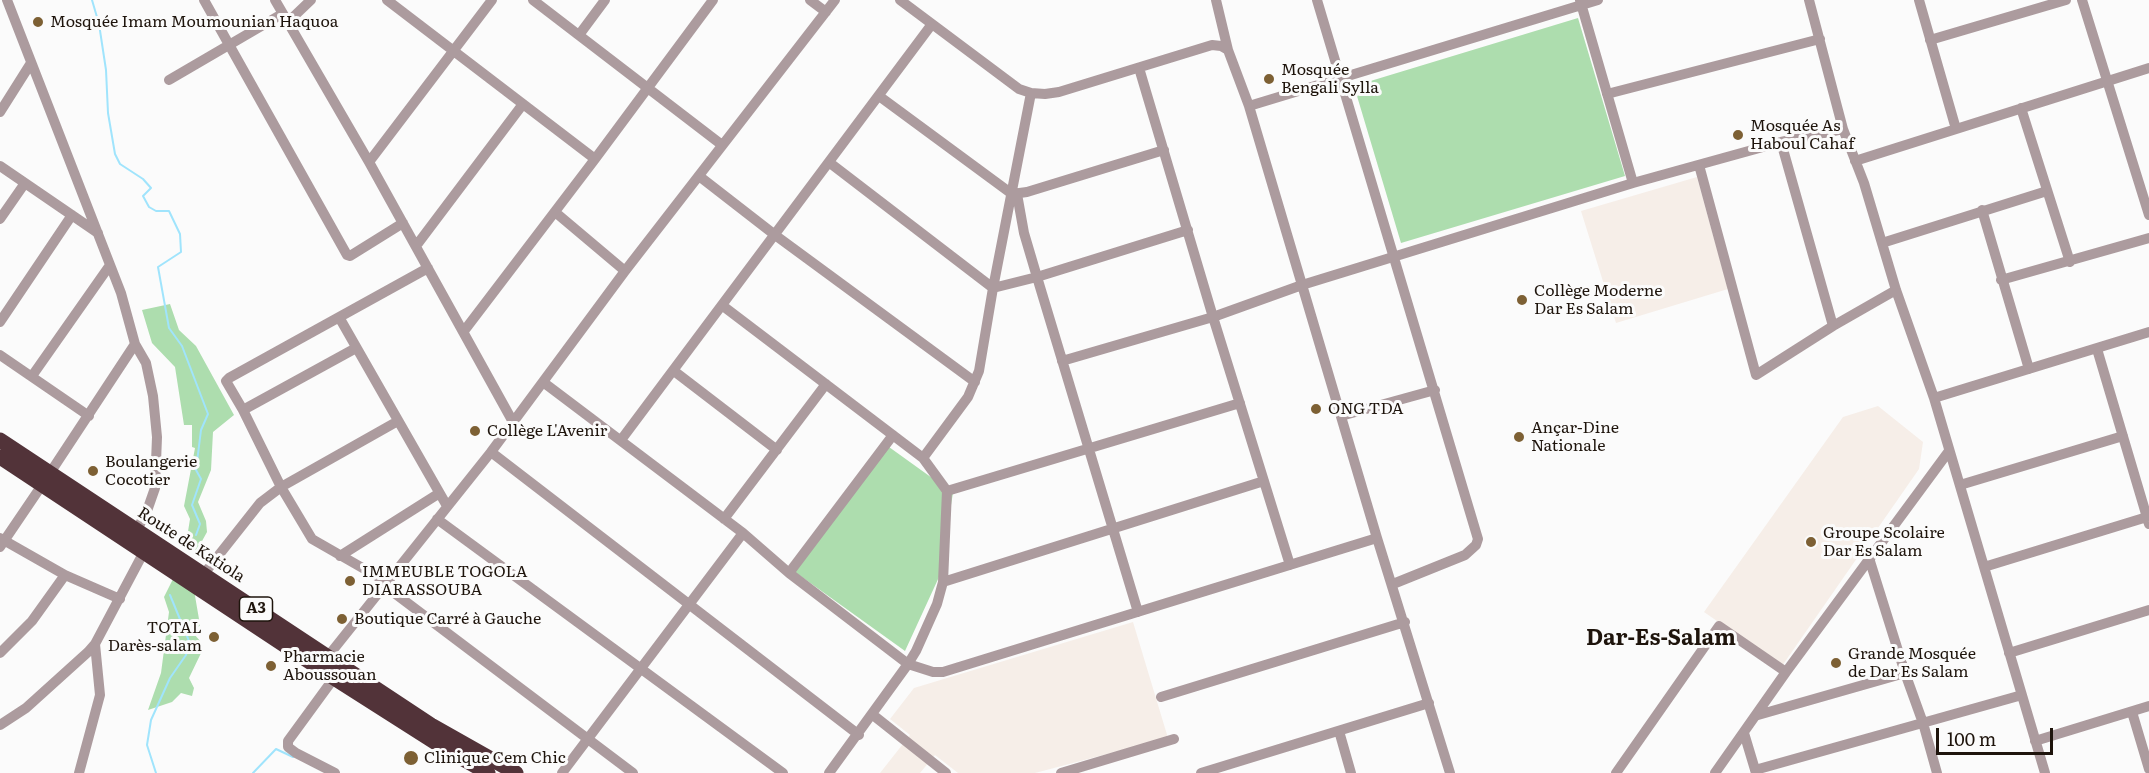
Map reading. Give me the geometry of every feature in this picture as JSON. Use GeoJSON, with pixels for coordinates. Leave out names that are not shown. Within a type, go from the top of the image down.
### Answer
{"type":"FeatureCollection","features":[{"type":"Feature","properties":{"kind":"highway","name":"Route de Katiola"},"geometry":{"type":"LineString","coordinates":[[0,440],[46,479],[324,662],[479,754],[516,773]]}},
{"type":"Feature","properties":{"kind":"highway","name":"Route de Katiola"},"geometry":{"type":"LineString","coordinates":[[0,457],[46,479],[137,531],[147,547],[203,575],[324,662],[334,678],[447,750],[488,773]]}},
{"type":"Feature","properties":{"kind":"street"},"geometry":{"type":"LineString","coordinates":[[0,8],[6,0]]}},
{"type":"Feature","properties":{"kind":"street"},"geometry":{"type":"LineString","coordinates":[[6,0],[121,293],[135,344],[146,363],[153,396],[157,437],[155,488],[137,531]]}},
{"type":"Feature","properties":{"kind":"street"},"geometry":{"type":"LineString","coordinates":[[204,0],[347,255],[350,256],[403,223]]}},
{"type":"Feature","properties":{"kind":"street"},"geometry":{"type":"LineString","coordinates":[[275,0],[369,162],[513,422]]}},
{"type":"Feature","properties":{"kind":"street"},"geometry":{"type":"LineString","coordinates":[[169,80],[285,18],[310,0]]}},
{"type":"Feature","properties":{"kind":"street"},"geometry":{"type":"LineString","coordinates":[[387,0],[595,159]]}},
{"type":"Feature","properties":{"kind":"street"},"geometry":{"type":"LineString","coordinates":[[369,162],[492,0]]}},
{"type":"Feature","properties":{"kind":"street"},"geometry":{"type":"LineString","coordinates":[[533,0],[722,146]]}},
{"type":"Feature","properties":{"kind":"street"},"geometry":{"type":"LineString","coordinates":[[579,35],[605,0]]}},
{"type":"Feature","properties":{"kind":"street"},"geometry":{"type":"LineString","coordinates":[[464,331],[712,0]]}},
{"type":"Feature","properties":{"kind":"street"},"geometry":{"type":"LineString","coordinates":[[810,0],[826,12]]}},
{"type":"Feature","properties":{"kind":"street"},"geometry":{"type":"LineString","coordinates":[[324,662],[490,452],[625,271],[835,0]]}},
{"type":"Feature","properties":{"kind":"street"},"geometry":{"type":"LineString","coordinates":[[900,0],[1019,88],[1031,93],[1059,92],[1212,45],[1228,50]]}},
{"type":"Feature","properties":{"kind":"street"},"geometry":{"type":"LineString","coordinates":[[1216,0],[1228,50],[1249,106],[1377,538],[1405,622],[1450,773]]}},
{"type":"Feature","properties":{"kind":"street"},"geometry":{"type":"LineString","coordinates":[[1317,0],[1478,538],[1476,545],[1465,555],[1393,584]]}},
{"type":"Feature","properties":{"kind":"street"},"geometry":{"type":"LineString","coordinates":[[1249,106],[1580,2],[1598,0]]}},
{"type":"Feature","properties":{"kind":"street"},"geometry":{"type":"LineString","coordinates":[[1809,0],[1843,129],[1934,398],[2045,773]]}},
{"type":"Feature","properties":{"kind":"street"},"geometry":{"type":"LineString","coordinates":[[1919,0],[1956,129]]}},
{"type":"Feature","properties":{"kind":"street"},"geometry":{"type":"LineString","coordinates":[[1930,40],[2066,0]]}},
{"type":"Feature","properties":{"kind":"street"},"geometry":{"type":"LineString","coordinates":[[2082,0],[2149,215]]}},
{"type":"Feature","properties":{"kind":"street"},"geometry":{"type":"LineString","coordinates":[[1580,2],[1633,183]]}},
{"type":"Feature","properties":{"kind":"street"},"geometry":{"type":"LineString","coordinates":[[621,440],[932,24]]}},
{"type":"Feature","properties":{"kind":"street"},"geometry":{"type":"LineString","coordinates":[[1607,94],[1820,39]]}},
{"type":"Feature","properties":{"kind":"street"},"geometry":{"type":"LineString","coordinates":[[0,112],[31,63]]}},
{"type":"Feature","properties":{"kind":"street"},"geometry":{"type":"LineString","coordinates":[[1139,68],[1212,317],[1290,565]]}},
{"type":"Feature","properties":{"kind":"street"},"geometry":{"type":"LineString","coordinates":[[1855,161],[2149,68]]}},
{"type":"Feature","properties":{"kind":"street"},"geometry":{"type":"LineString","coordinates":[[922,458],[968,397],[979,371],[993,288],[1015,194],[1031,93]]}},
{"type":"Feature","properties":{"kind":"street"},"geometry":{"type":"LineString","coordinates":[[879,96],[1015,194],[1024,233],[1138,612]]}},
{"type":"Feature","properties":{"kind":"street"},"geometry":{"type":"LineString","coordinates":[[416,246],[523,104]]}},
{"type":"Feature","properties":{"kind":"street"},"geometry":{"type":"LineString","coordinates":[[2021,108],[2070,262]]}},
{"type":"Feature","properties":{"kind":"street"},"geometry":{"type":"LineString","coordinates":[[1062,361],[1212,317],[1393,256],[1633,183],[1781,142],[1843,129]]}},
{"type":"Feature","properties":{"kind":"street"},"geometry":{"type":"LineString","coordinates":[[1781,142],[1833,326]]}},
{"type":"Feature","properties":{"kind":"street"},"geometry":{"type":"LineString","coordinates":[[1015,194],[1164,150]]}},
{"type":"Feature","properties":{"kind":"street"},"geometry":{"type":"LineString","coordinates":[[830,163],[993,288]]}},
{"type":"Feature","properties":{"kind":"street"},"geometry":{"type":"LineString","coordinates":[[1699,165],[1756,375],[1833,326],[1896,290]]}},
{"type":"Feature","properties":{"kind":"street"},"geometry":{"type":"LineString","coordinates":[[0,166],[98,234]]}},
{"type":"Feature","properties":{"kind":"street"},"geometry":{"type":"LineString","coordinates":[[699,176],[775,235],[975,382]]}},
{"type":"Feature","properties":{"kind":"street"},"geometry":{"type":"LineString","coordinates":[[0,219],[25,183]]}},
{"type":"Feature","properties":{"kind":"street"},"geometry":{"type":"LineString","coordinates":[[1882,243],[2047,191]]}},
{"type":"Feature","properties":{"kind":"street"},"geometry":{"type":"LineString","coordinates":[[1982,210],[2029,369]]}},
{"type":"Feature","properties":{"kind":"street"},"geometry":{"type":"LineString","coordinates":[[555,212],[625,271]]}},
{"type":"Feature","properties":{"kind":"street"},"geometry":{"type":"LineString","coordinates":[[0,322],[72,215]]}},
{"type":"Feature","properties":{"kind":"street"},"geometry":{"type":"LineString","coordinates":[[993,288],[1037,277],[1188,230]]}},
{"type":"Feature","properties":{"kind":"street"},"geometry":{"type":"LineString","coordinates":[[2001,280],[2149,238]]}},
{"type":"Feature","properties":{"kind":"street"},"geometry":{"type":"LineString","coordinates":[[32,376],[110,265]]}},
{"type":"Feature","properties":{"kind":"street"},"geometry":{"type":"LineString","coordinates":[[428,268],[227,379],[281,488],[312,539],[386,584],[633,773]]}},
{"type":"Feature","properties":{"kind":"street"},"geometry":{"type":"LineString","coordinates":[[723,306],[922,458],[947,491],[943,582],[937,604],[908,664],[859,735],[829,773]]}},
{"type":"Feature","properties":{"kind":"street"},"geometry":{"type":"LineString","coordinates":[[339,317],[438,494],[447,506]]}},
{"type":"Feature","properties":{"kind":"street"},"geometry":{"type":"LineString","coordinates":[[1934,398],[2149,332]]}},
{"type":"Feature","properties":{"kind":"street"},"geometry":{"type":"LineString","coordinates":[[120,599],[65,575],[2,542],[89,416],[135,344]]}},
{"type":"Feature","properties":{"kind":"street"},"geometry":{"type":"LineString","coordinates":[[243,410],[356,348]]}},
{"type":"Feature","properties":{"kind":"street"},"geometry":{"type":"LineString","coordinates":[[1984,567],[2148,521],[2097,349]]}},
{"type":"Feature","properties":{"kind":"street"},"geometry":{"type":"LineString","coordinates":[[0,355],[89,416]]}},
{"type":"Feature","properties":{"kind":"street"},"geometry":{"type":"LineString","coordinates":[[674,371],[777,450]]}},
{"type":"Feature","properties":{"kind":"street"},"geometry":{"type":"LineString","coordinates":[[543,382],[743,533],[789,573],[908,664],[933,672],[943,672],[1377,538]]}},
{"type":"Feature","properties":{"kind":"street"},"geometry":{"type":"LineString","coordinates":[[724,519],[826,384]]}},
{"type":"Feature","properties":{"kind":"street"},"geometry":{"type":"LineString","coordinates":[[1341,416],[1435,390]]}},
{"type":"Feature","properties":{"kind":"street"},"geometry":{"type":"LineString","coordinates":[[947,491],[1240,403]]}},
{"type":"Feature","properties":{"kind":"street"},"geometry":{"type":"LineString","coordinates":[[203,575],[252,512],[281,488],[398,421]]}},
{"type":"Feature","properties":{"kind":"street"},"geometry":{"type":"LineString","coordinates":[[789,573],[893,435]]}},
{"type":"Feature","properties":{"kind":"street"},"geometry":{"type":"LineString","coordinates":[[1959,485],[2123,436]]}},
{"type":"Feature","properties":{"kind":"street"},"geometry":{"type":"LineString","coordinates":[[1715,773],[1758,715],[1786,672],[1949,451]]}},
{"type":"Feature","properties":{"kind":"street"},"geometry":{"type":"LineString","coordinates":[[490,452],[859,735]]}},
{"type":"Feature","properties":{"kind":"street"},"geometry":{"type":"LineString","coordinates":[[943,582],[1264,481]]}},
{"type":"Feature","properties":{"kind":"street"},"geometry":{"type":"LineString","coordinates":[[340,556],[438,494]]}},
{"type":"Feature","properties":{"kind":"street"},"geometry":{"type":"LineString","coordinates":[[437,519],[783,773]]}},
{"type":"Feature","properties":{"kind":"street"},"geometry":{"type":"LineString","coordinates":[[562,773],[743,533]]}},
{"type":"Feature","properties":{"kind":"street"},"geometry":{"type":"LineString","coordinates":[[0,725],[26,708],[62,678],[95,644],[147,547]]}},
{"type":"Feature","properties":{"kind":"street"},"geometry":{"type":"LineString","coordinates":[[1869,558],[1937,773]]}},
{"type":"Feature","properties":{"kind":"street"},"geometry":{"type":"LineString","coordinates":[[0,653],[32,621],[65,575]]}},
{"type":"Feature","properties":{"kind":"street"},"geometry":{"type":"LineString","coordinates":[[2009,653],[2149,610]]}},
{"type":"Feature","properties":{"kind":"street"},"geometry":{"type":"LineString","coordinates":[[1161,698],[1405,622]]}},
{"type":"Feature","properties":{"kind":"street"},"geometry":{"type":"LineString","coordinates":[[1616,773],[1719,626],[1786,672]]}},
{"type":"Feature","properties":{"kind":"street"},"geometry":{"type":"LineString","coordinates":[[79,773],[100,695],[95,644]]}},
{"type":"Feature","properties":{"kind":"street"},"geometry":{"type":"LineString","coordinates":[[1758,715],[1905,673]]}},
{"type":"Feature","properties":{"kind":"street"},"geometry":{"type":"LineString","coordinates":[[334,678],[288,741],[288,747],[335,773]]}},
{"type":"Feature","properties":{"kind":"street"},"geometry":{"type":"LineString","coordinates":[[1744,733],[1756,771],[2022,695]]}},
{"type":"Feature","properties":{"kind":"street"},"geometry":{"type":"LineString","coordinates":[[1201,773],[1429,704]]}},
{"type":"Feature","properties":{"kind":"street"},"geometry":{"type":"LineString","coordinates":[[2036,741],[2149,706]]}},
{"type":"Feature","properties":{"kind":"street"},"geometry":{"type":"LineString","coordinates":[[2132,712],[2149,770]]}},
{"type":"Feature","properties":{"kind":"street"},"geometry":{"type":"LineString","coordinates":[[873,715],[934,769],[946,773]]}},
{"type":"Feature","properties":{"kind":"street"},"geometry":{"type":"LineString","coordinates":[[1339,732],[1351,773]]}},
{"type":"Feature","properties":{"kind":"street"},"geometry":{"type":"LineString","coordinates":[[1061,773],[1085,769],[1174,739]]}},
{"type":"Feature","properties":{"kind":"shaded area"},"geometry":{"type":"Polygon","coordinates":[[[1697,177],[1728,289],[1616,323],[1581,211],[1697,177]]]}},
{"type":"Feature","properties":{"kind":"shaded area"},"geometry":{"type":"Polygon","coordinates":[[[1878,406],[1923,442],[1919,469],[1782,666],[1704,612],[1843,417],[1878,406]]]}},
{"type":"Feature","properties":{"kind":"shaded area"},"geometry":{"type":"Polygon","coordinates":[[[1133,622],[1168,738],[1035,773],[958,773],[935,755],[920,773],[880,773],[910,735],[890,719],[914,688],[1133,622]]]}},
{"type":"Feature","properties":{"kind":"green space"},"geometry":{"type":"Polygon","coordinates":[[[1578,18],[1625,176],[1401,243],[1354,86],[1578,18]]]}},
{"type":"Feature","properties":{"kind":"green space"},"geometry":{"type":"Polygon","coordinates":[[[170,304],[179,330],[196,346],[234,415],[213,432],[211,470],[198,502],[206,521],[207,532],[196,552],[186,544],[190,519],[184,506],[195,448],[192,447],[192,425],[184,425],[175,367],[152,343],[142,310],[170,304]]]}},
{"type":"Feature","properties":{"kind":"green space"},"geometry":{"type":"Polygon","coordinates":[[[889,447],[953,493],[939,577],[905,651],[795,572],[889,447]]]}},
{"type":"Feature","properties":{"kind":"green space"},"geometry":{"type":"Polygon","coordinates":[[[174,577],[194,590],[200,625],[194,634],[201,642],[202,651],[189,678],[194,688],[192,696],[181,693],[172,702],[148,710],[161,673],[169,612],[164,597],[174,577]]]}},
{"type":"Feature","properties":{"kind":"waterway"},"geometry":{"type":"LineString","coordinates":[[92,0],[99,24],[106,70],[108,113],[115,154],[120,164],[143,179],[151,188],[143,196],[149,207],[156,211],[169,211],[180,234],[181,252],[158,267],[169,328],[182,346],[208,414],[201,430],[196,470],[201,479],[192,505],[200,524],[196,535]]}},
{"type":"Feature","properties":{"kind":"waterway"},"geometry":{"type":"LineString","coordinates":[[156,773],[147,745],[151,720],[170,678],[186,655],[189,641],[170,595]]}},
{"type":"Feature","properties":{"kind":"waterway"},"geometry":{"type":"LineString","coordinates":[[253,773],[276,749],[293,757]]}},
{"type":"Feature","properties":{"kind":"place","name":"Mosquée Imam Moumounian Haquoa"},"geometry":{"type":"Point","coordinates":[38,22]}},
{"type":"Feature","properties":{"kind":"place","name":"Mosquée Bengali Sylla"},"geometry":{"type":"Point","coordinates":[1269,79]}},
{"type":"Feature","properties":{"kind":"place","name":"Mosquée As Haboul Cahaf"},"geometry":{"type":"Point","coordinates":[1738,135]}},
{"type":"Feature","properties":{"kind":"place","name":"Collège Moderne Dar Es Salam"},"geometry":{"type":"Point","coordinates":[1522,300]}},
{"type":"Feature","properties":{"kind":"place","name":"ONG TDA"},"geometry":{"type":"Point","coordinates":[1316,409]}},
{"type":"Feature","properties":{"kind":"place","name":"Collège L'Avenir"},"geometry":{"type":"Point","coordinates":[475,431]}},
{"type":"Feature","properties":{"kind":"place","name":"Ançar-Dine Nationale"},"geometry":{"type":"Point","coordinates":[1519,437]}},
{"type":"Feature","properties":{"kind":"place","name":"Boulangerie Cocotier"},"geometry":{"type":"Point","coordinates":[93,471]}},
{"type":"Feature","properties":{"kind":"place","name":"Groupe Scolaire Dar Es Salam"},"geometry":{"type":"Point","coordinates":[1811,542]}},
{"type":"Feature","properties":{"kind":"place","name":"IMMEUBLE TOGOLA DIARASSOUBA"},"geometry":{"type":"Point","coordinates":[350,581]}},
{"type":"Feature","properties":{"kind":"place","name":"Boutique Carré à Gauche"},"geometry":{"type":"Point","coordinates":[342,619]}},
{"type":"Feature","properties":{"kind":"place","name":"TOTAL Darès-salam"},"geometry":{"type":"Point","coordinates":[214,637]}},
{"type":"Feature","properties":{"kind":"place","name":"Grande Mosquée de Dar Es Salam"},"geometry":{"type":"Point","coordinates":[1836,663]}},
{"type":"Feature","properties":{"kind":"place","name":"Pharmacie Aboussouan"},"geometry":{"type":"Point","coordinates":[271,666]}},
{"type":"Feature","properties":{"kind":"place","name":"Clinique Cem Chic"},"geometry":{"type":"Point","coordinates":[411,758]}},
{"type":"Feature","properties":{"kind":"district","name":"Dar-Es-Salam"},"geometry":{"type":"Point","coordinates":[1661,639]}}]}
